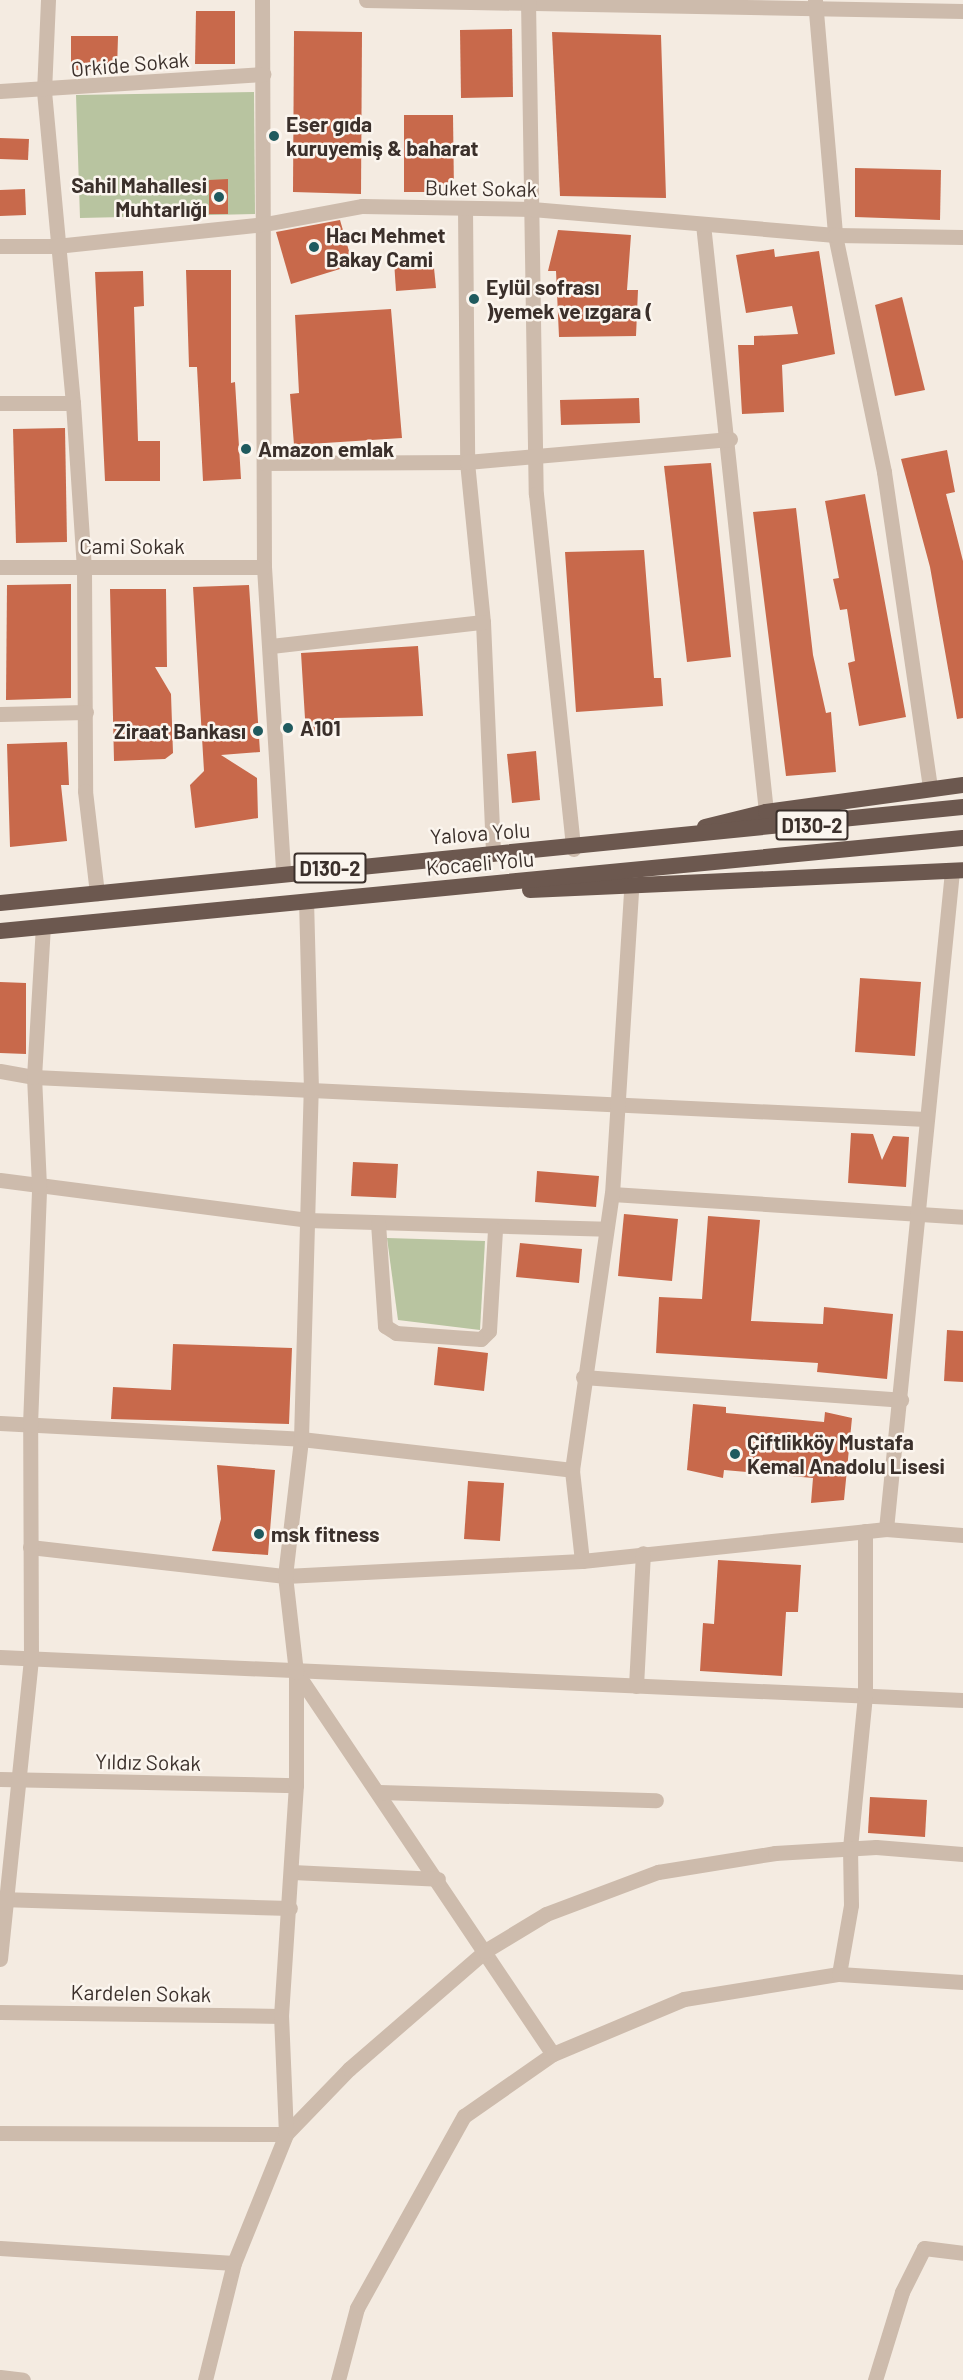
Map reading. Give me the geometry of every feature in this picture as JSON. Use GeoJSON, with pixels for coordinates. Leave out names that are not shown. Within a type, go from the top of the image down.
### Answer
{"type":"FeatureCollection","features":[{"type":"Feature","properties":{"kind":"highway"},"geometry":{"type":"LineString","coordinates":[[660,838],[766,812],[963,785]]}},
{"type":"Feature","properties":{"kind":"highway","name":"Yalova Yolu"},"geometry":{"type":"LineString","coordinates":[[0,903],[283,872],[573,849],[963,807]]}},
{"type":"Feature","properties":{"kind":"highway","name":"Kocaeli̇ Yolu"},"geometry":{"type":"LineString","coordinates":[[0,931],[963,838]]}},
{"type":"Feature","properties":{"kind":"highway"},"geometry":{"type":"LineString","coordinates":[[461,887],[631,888],[957,870]]}},
{"type":"Feature","properties":{"kind":"street"},"geometry":{"type":"LineString","coordinates":[[48,0],[44,92],[56,246],[73,403],[84,568],[85,791],[98,893]]}},
{"type":"Feature","properties":{"kind":"street"},"geometry":{"type":"LineString","coordinates":[[262,0],[266,224],[264,567],[271,646],[283,872]]}},
{"type":"Feature","properties":{"kind":"street"},"geometry":{"type":"LineString","coordinates":[[366,0],[814,5],[963,11]]}},
{"type":"Feature","properties":{"kind":"street"},"geometry":{"type":"LineString","coordinates":[[528,2],[535,456],[573,849]]}},
{"type":"Feature","properties":{"kind":"street"},"geometry":{"type":"LineString","coordinates":[[814,5],[835,235],[884,472],[930,788]]}},
{"type":"Feature","properties":{"kind":"street","name":"Orkide Sokak"},"geometry":{"type":"LineString","coordinates":[[0,91],[44,92],[263,74]]}},
{"type":"Feature","properties":{"kind":"street","name":"Buket Sokak"},"geometry":{"type":"LineString","coordinates":[[0,246],[56,246],[266,224],[363,207],[532,210],[835,235],[963,237]]}},
{"type":"Feature","properties":{"kind":"street"},"geometry":{"type":"LineString","coordinates":[[465,208],[467,462],[483,622],[493,854]]}},
{"type":"Feature","properties":{"kind":"street"},"geometry":{"type":"LineString","coordinates":[[703,224],[730,439],[766,812]]}},
{"type":"Feature","properties":{"kind":"street"},"geometry":{"type":"LineString","coordinates":[[0,403],[73,403]]}},
{"type":"Feature","properties":{"kind":"street"},"geometry":{"type":"LineString","coordinates":[[264,463],[467,462],[730,439]]}},
{"type":"Feature","properties":{"kind":"street","name":"Cami Sokak"},"geometry":{"type":"LineString","coordinates":[[0,567],[264,567]]}},
{"type":"Feature","properties":{"kind":"street"},"geometry":{"type":"LineString","coordinates":[[271,646],[483,622]]}},
{"type":"Feature","properties":{"kind":"street"},"geometry":{"type":"LineString","coordinates":[[0,714],[86,712]]}},
{"type":"Feature","properties":{"kind":"street"},"geometry":{"type":"LineString","coordinates":[[886,1529],[901,1400],[926,1119],[957,870]]}},
{"type":"Feature","properties":{"kind":"street"},"geometry":{"type":"LineString","coordinates":[[582,1561],[572,1470],[583,1377],[612,1194],[615,1103],[631,888]]}},
{"type":"Feature","properties":{"kind":"street"},"geometry":{"type":"LineString","coordinates":[[286,2134],[281,2016],[290,1908],[296,1785],[296,1672],[285,1576],[301,1439],[311,1090],[306,902]]}},
{"type":"Feature","properties":{"kind":"street"},"geometry":{"type":"LineString","coordinates":[[0,1959],[3,1899],[21,1781],[31,1660],[30,1425],[39,1186],[34,1077],[43,927]]}},
{"type":"Feature","properties":{"kind":"street"},"geometry":{"type":"LineString","coordinates":[[0,1071],[34,1077],[926,1119]]}},
{"type":"Feature","properties":{"kind":"street"},"geometry":{"type":"LineString","coordinates":[[0,1180],[307,1220],[495,1230],[606,1230]]}},
{"type":"Feature","properties":{"kind":"street"},"geometry":{"type":"LineString","coordinates":[[612,1194],[963,1217]]}},
{"type":"Feature","properties":{"kind":"street"},"geometry":{"type":"LineString","coordinates":[[378,1223],[386,1326],[396,1333],[481,1339],[489,1331],[495,1230]]}},
{"type":"Feature","properties":{"kind":"street"},"geometry":{"type":"LineString","coordinates":[[583,1377],[901,1400]]}},
{"type":"Feature","properties":{"kind":"street"},"geometry":{"type":"LineString","coordinates":[[0,1423],[301,1439],[572,1470]]}},
{"type":"Feature","properties":{"kind":"street"},"geometry":{"type":"LineString","coordinates":[[30,1547],[285,1576],[582,1561],[886,1529],[963,1535]]}},
{"type":"Feature","properties":{"kind":"street"},"geometry":{"type":"LineString","coordinates":[[839,1974],[852,1905],[850,1848],[865,1696],[865,1531]]}},
{"type":"Feature","properties":{"kind":"street"},"geometry":{"type":"LineString","coordinates":[[636,1686],[643,1553]]}},
{"type":"Feature","properties":{"kind":"street"},"geometry":{"type":"LineString","coordinates":[[0,1657],[963,1700]]}},
{"type":"Feature","properties":{"kind":"street"},"geometry":{"type":"LineString","coordinates":[[296,1672],[438,1878],[553,2054]]}},
{"type":"Feature","properties":{"kind":"street","name":"Yıldız Sokak"},"geometry":{"type":"LineString","coordinates":[[0,1779],[296,1785]]}},
{"type":"Feature","properties":{"kind":"street"},"geometry":{"type":"LineString","coordinates":[[379,1792],[656,1800]]}},
{"type":"Feature","properties":{"kind":"street"},"geometry":{"type":"LineString","coordinates":[[205,2380],[234,2263],[286,2134],[349,2069],[485,1951],[546,1914],[658,1872],[775,1852],[850,1848],[963,1854]]}},
{"type":"Feature","properties":{"kind":"street"},"geometry":{"type":"LineString","coordinates":[[292,1872],[438,1878]]}},
{"type":"Feature","properties":{"kind":"street"},"geometry":{"type":"LineString","coordinates":[[3,1899],[290,1908]]}},
{"type":"Feature","properties":{"kind":"street"},"geometry":{"type":"LineString","coordinates":[[338,2380],[357,2308],[464,2116],[553,2054],[684,1999],[839,1974],[963,1982]]}},
{"type":"Feature","properties":{"kind":"street","name":"Kardelen Sokak"},"geometry":{"type":"LineString","coordinates":[[0,2012],[281,2016]]}},
{"type":"Feature","properties":{"kind":"street"},"geometry":{"type":"LineString","coordinates":[[0,2133],[286,2134]]}},
{"type":"Feature","properties":{"kind":"street"},"geometry":{"type":"LineString","coordinates":[[0,2248],[234,2263]]}},
{"type":"Feature","properties":{"kind":"street"},"geometry":{"type":"LineString","coordinates":[[875,2380],[902,2292],[924,2248],[963,2253]]}},
{"type":"Feature","properties":{"kind":"street"},"geometry":{"type":"LineString","coordinates":[[0,2377],[23,2380]]}},
{"type":"Feature","properties":{"kind":"green space"},"geometry":{"type":"Polygon","coordinates":[[[254,92],[255,214],[80,218],[76,95],[254,92]]]}},
{"type":"Feature","properties":{"kind":"green space"},"geometry":{"type":"Polygon","coordinates":[[[387,1238],[485,1241],[480,1330],[398,1320],[387,1238]]]}},
{"type":"Feature","properties":{"kind":"building"},"geometry":{"type":"Polygon","coordinates":[[[196,11],[235,11],[235,64],[195,64],[196,11]]]}},
{"type":"Feature","properties":{"kind":"building"},"geometry":{"type":"Polygon","coordinates":[[[512,29],[513,97],[461,98],[460,30],[512,29]]]}},
{"type":"Feature","properties":{"kind":"building"},"geometry":{"type":"Polygon","coordinates":[[[294,31],[362,32],[361,194],[293,192],[294,31]]]}},
{"type":"Feature","properties":{"kind":"building"},"geometry":{"type":"Polygon","coordinates":[[[552,32],[661,35],[666,198],[560,196],[552,32]]]}},
{"type":"Feature","properties":{"kind":"building"},"geometry":{"type":"Polygon","coordinates":[[[71,36],[118,36],[117,70],[71,70],[71,36]]]}},
{"type":"Feature","properties":{"kind":"building"},"geometry":{"type":"Polygon","coordinates":[[[404,115],[453,115],[454,192],[404,192],[404,115]]]}},
{"type":"Feature","properties":{"kind":"building"},"geometry":{"type":"Polygon","coordinates":[[[0,138],[29,139],[28,160],[0,159],[0,138]]]}},
{"type":"Feature","properties":{"kind":"building"},"geometry":{"type":"Polygon","coordinates":[[[855,168],[941,170],[940,220],[855,217],[855,168]]]}},
{"type":"Feature","properties":{"kind":"building","name":"Sahil Mahallesi Muhtarlığı"},"geometry":{"type":"Polygon","coordinates":[[[228,179],[228,214],[209,214],[209,180],[228,179]]]}},
{"type":"Feature","properties":{"kind":"building"},"geometry":{"type":"Polygon","coordinates":[[[25,189],[26,215],[0,216],[0,190],[25,189]]]}},
{"type":"Feature","properties":{"kind":"building","name":"Hacı Mehmet Bakay Cami"},"geometry":{"type":"Polygon","coordinates":[[[340,220],[353,265],[291,284],[276,232],[340,220]]]}},
{"type":"Feature","properties":{"kind":"building"},"geometry":{"type":"Polygon","coordinates":[[[558,230],[631,235],[627,290],[638,290],[636,336],[559,337],[556,271],[548,271],[558,230]]]}},
{"type":"Feature","properties":{"kind":"building"},"geometry":{"type":"Polygon","coordinates":[[[774,249],[775,257],[819,251],[835,354],[782,365],[784,412],[742,414],[738,345],[754,345],[754,336],[798,334],[792,306],[746,313],[736,255],[774,249]]]}},
{"type":"Feature","properties":{"kind":"building"},"geometry":{"type":"Polygon","coordinates":[[[433,258],[436,288],[396,291],[394,261],[433,258]]]}},
{"type":"Feature","properties":{"kind":"building"},"geometry":{"type":"Polygon","coordinates":[[[186,270],[231,270],[231,383],[235,382],[241,479],[203,481],[197,367],[189,367],[186,270]]]}},
{"type":"Feature","properties":{"kind":"building"},"geometry":{"type":"Polygon","coordinates":[[[143,271],[144,306],[134,307],[138,441],[160,441],[160,481],[105,481],[95,272],[143,271]]]}},
{"type":"Feature","properties":{"kind":"building"},"geometry":{"type":"Polygon","coordinates":[[[902,297],[925,390],[895,396],[875,305],[902,297]]]}},
{"type":"Feature","properties":{"kind":"building"},"geometry":{"type":"Polygon","coordinates":[[[391,309],[402,438],[294,445],[290,394],[299,393],[295,315],[391,309]]]}},
{"type":"Feature","properties":{"kind":"building"},"geometry":{"type":"Polygon","coordinates":[[[639,398],[640,423],[561,425],[560,400],[639,398]]]}},
{"type":"Feature","properties":{"kind":"building"},"geometry":{"type":"Polygon","coordinates":[[[65,428],[67,542],[16,543],[13,429],[65,428]]]}},
{"type":"Feature","properties":{"kind":"building"},"geometry":{"type":"Polygon","coordinates":[[[947,450],[955,492],[946,494],[963,561],[963,718],[957,719],[930,567],[901,459],[947,450]]]}},
{"type":"Feature","properties":{"kind":"building"},"geometry":{"type":"Polygon","coordinates":[[[711,463],[731,657],[687,662],[664,466],[711,463]]]}},
{"type":"Feature","properties":{"kind":"building"},"geometry":{"type":"Polygon","coordinates":[[[865,494],[906,717],[859,726],[848,663],[855,661],[847,609],[840,610],[833,579],[839,578],[825,501],[865,494]]]}},
{"type":"Feature","properties":{"kind":"building"},"geometry":{"type":"Polygon","coordinates":[[[796,508],[813,655],[826,713],[831,712],[836,772],[786,776],[753,512],[796,508]]]}},
{"type":"Feature","properties":{"kind":"building"},"geometry":{"type":"Polygon","coordinates":[[[644,550],[654,678],[661,678],[663,706],[576,712],[565,552],[644,550]]]}},
{"type":"Feature","properties":{"kind":"building"},"geometry":{"type":"Polygon","coordinates":[[[71,584],[71,698],[6,700],[7,585],[71,584]]]}},
{"type":"Feature","properties":{"kind":"building"},"geometry":{"type":"Polygon","coordinates":[[[249,585],[260,752],[221,755],[257,778],[258,818],[195,828],[190,785],[204,771],[193,587],[249,585]]]}},
{"type":"Feature","properties":{"kind":"building"},"geometry":{"type":"Polygon","coordinates":[[[110,589],[166,589],[167,667],[155,667],[171,694],[173,753],[165,759],[114,761],[110,589]]]}},
{"type":"Feature","properties":{"kind":"building"},"geometry":{"type":"Polygon","coordinates":[[[418,646],[423,716],[334,718],[335,733],[306,735],[301,653],[418,646]]]}},
{"type":"Feature","properties":{"kind":"building"},"geometry":{"type":"Polygon","coordinates":[[[67,742],[69,785],[61,785],[67,841],[10,847],[7,744],[67,742]]]}},
{"type":"Feature","properties":{"kind":"building"},"geometry":{"type":"Polygon","coordinates":[[[536,751],[540,800],[512,803],[507,754],[536,751]]]}},
{"type":"Feature","properties":{"kind":"building"},"geometry":{"type":"Polygon","coordinates":[[[860,978],[921,982],[915,1056],[855,1052],[860,978]]]}},
{"type":"Feature","properties":{"kind":"building"},"geometry":{"type":"Polygon","coordinates":[[[0,982],[26,983],[26,1054],[0,1053],[0,982]]]}},
{"type":"Feature","properties":{"kind":"building"},"geometry":{"type":"Polygon","coordinates":[[[851,1133],[873,1134],[882,1160],[893,1136],[909,1137],[906,1187],[848,1183],[851,1133]]]}},
{"type":"Feature","properties":{"kind":"building"},"geometry":{"type":"Polygon","coordinates":[[[353,1162],[398,1164],[396,1198],[351,1196],[353,1162]]]}},
{"type":"Feature","properties":{"kind":"building"},"geometry":{"type":"Polygon","coordinates":[[[537,1171],[599,1176],[596,1207],[535,1202],[537,1171]]]}},
{"type":"Feature","properties":{"kind":"building"},"geometry":{"type":"Polygon","coordinates":[[[624,1214],[678,1219],[672,1281],[618,1276],[624,1214]]]}},
{"type":"Feature","properties":{"kind":"building"},"geometry":{"type":"Polygon","coordinates":[[[708,1216],[760,1220],[751,1321],[823,1324],[824,1307],[893,1314],[887,1379],[817,1372],[818,1363],[656,1353],[659,1297],[702,1299],[708,1216]]]}},
{"type":"Feature","properties":{"kind":"building"},"geometry":{"type":"Polygon","coordinates":[[[520,1243],[582,1249],[579,1283],[516,1277],[520,1243]]]}},
{"type":"Feature","properties":{"kind":"building"},"geometry":{"type":"Polygon","coordinates":[[[947,1330],[963,1331],[963,1382],[944,1381],[947,1330]]]}},
{"type":"Feature","properties":{"kind":"building"},"geometry":{"type":"Polygon","coordinates":[[[173,1344],[292,1348],[289,1424],[111,1419],[113,1387],[171,1390],[173,1344]]]}},
{"type":"Feature","properties":{"kind":"building"},"geometry":{"type":"Polygon","coordinates":[[[438,1347],[488,1353],[484,1391],[434,1385],[438,1347]]]}},
{"type":"Feature","properties":{"kind":"building"},"geometry":{"type":"Polygon","coordinates":[[[693,1404],[726,1407],[726,1413],[824,1422],[825,1412],[852,1418],[844,1500],[811,1503],[813,1478],[724,1470],[723,1478],[687,1470],[693,1404]]]}},
{"type":"Feature","properties":{"kind":"building"},"geometry":{"type":"Polygon","coordinates":[[[217,1465],[275,1470],[268,1555],[212,1551],[221,1519],[217,1465]]]}},
{"type":"Feature","properties":{"kind":"building"},"geometry":{"type":"Polygon","coordinates":[[[468,1481],[504,1483],[500,1541],[464,1539],[468,1481]]]}},
{"type":"Feature","properties":{"kind":"building"},"geometry":{"type":"Polygon","coordinates":[[[718,1560],[801,1565],[798,1612],[786,1612],[782,1676],[700,1671],[703,1623],[714,1624],[718,1560]]]}},
{"type":"Feature","properties":{"kind":"building"},"geometry":{"type":"Polygon","coordinates":[[[870,1797],[927,1800],[925,1837],[868,1833],[870,1797]]]}},
{"type":"Feature","properties":{"kind":"place","name":"Eser gıda kuruyemiş & baharat"},"geometry":{"type":"Point","coordinates":[274,136]}},
{"type":"Feature","properties":{"kind":"place","name":"Sahil Mahallesi Muhtarlığı"},"geometry":{"type":"Point","coordinates":[219,197]}},
{"type":"Feature","properties":{"kind":"place","name":"Hacı Mehmet Bakay Cami"},"geometry":{"type":"Point","coordinates":[314,247]}},
{"type":"Feature","properties":{"kind":"place","name":"Eylül sofrası )yemek ve ızgara ("},"geometry":{"type":"Point","coordinates":[474,299]}},
{"type":"Feature","properties":{"kind":"place","name":"Amazon emlak"},"geometry":{"type":"Point","coordinates":[246,449]}},
{"type":"Feature","properties":{"kind":"place","name":"A101"},"geometry":{"type":"Point","coordinates":[288,728]}},
{"type":"Feature","properties":{"kind":"place","name":"Ziraat Bankası"},"geometry":{"type":"Point","coordinates":[258,731]}},
{"type":"Feature","properties":{"kind":"place","name":"Çiftlikköy Mustafa Kemal Anadolu Lisesi"},"geometry":{"type":"Point","coordinates":[735,1454]}},
{"type":"Feature","properties":{"kind":"place","name":"msk fitness"},"geometry":{"type":"Point","coordinates":[259,1534]}}]}
